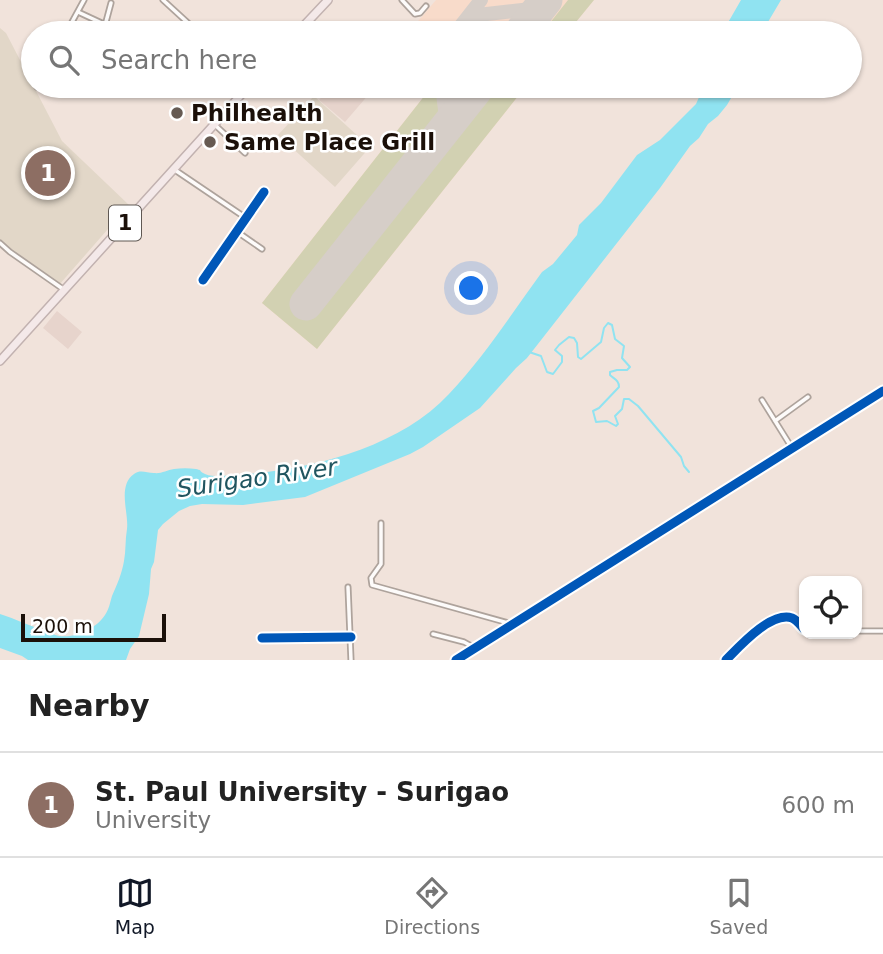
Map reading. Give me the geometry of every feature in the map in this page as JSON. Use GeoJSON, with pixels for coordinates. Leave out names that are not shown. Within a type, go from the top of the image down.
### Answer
{"type":"FeatureCollection","features":[{"type":"Feature","properties":{"kind":"highway"},"geometry":{"type":"LineString","coordinates":[[308,21],[328,0]]}},
{"type":"Feature","properties":{"kind":"highway","name":"1"},"geometry":{"type":"LineString","coordinates":[[0,361],[238,98]]}},
{"type":"Feature","properties":{"kind":"street"},"geometry":{"type":"LineString","coordinates":[[73,21],[84,0]]}},
{"type":"Feature","properties":{"kind":"street"},"geometry":{"type":"LineString","coordinates":[[163,0],[186,21]]}},
{"type":"Feature","properties":{"kind":"street"},"geometry":{"type":"LineString","coordinates":[[402,0],[415,15],[426,6]]}},
{"type":"Feature","properties":{"kind":"street"},"geometry":{"type":"LineString","coordinates":[[107,21],[111,3]]}},
{"type":"Feature","properties":{"kind":"street"},"geometry":{"type":"LineString","coordinates":[[78,12],[97,21]]}},
{"type":"Feature","properties":{"kind":"street"},"geometry":{"type":"LineString","coordinates":[[214,124],[245,153]]}},
{"type":"Feature","properties":{"kind":"street"},"geometry":{"type":"LineString","coordinates":[[174,169],[246,218]]}},
{"type":"Feature","properties":{"kind":"street"},"geometry":{"type":"LineString","coordinates":[[203,280],[264,192]]}},
{"type":"Feature","properties":{"kind":"street"},"geometry":{"type":"LineString","coordinates":[[236,231],[262,249]]}},
{"type":"Feature","properties":{"kind":"street"},"geometry":{"type":"LineString","coordinates":[[0,243],[64,290]]}},
{"type":"Feature","properties":{"kind":"street"},"geometry":{"type":"LineString","coordinates":[[456,660],[883,391]]}},
{"type":"Feature","properties":{"kind":"street"},"geometry":{"type":"LineString","coordinates":[[775,421],[808,397]]}},
{"type":"Feature","properties":{"kind":"street"},"geometry":{"type":"LineString","coordinates":[[762,400],[792,448]]}},
{"type":"Feature","properties":{"kind":"street"},"geometry":{"type":"LineString","coordinates":[[381,523],[381,564],[371,578],[372,585],[512,624]]}},
{"type":"Feature","properties":{"kind":"street"},"geometry":{"type":"LineString","coordinates":[[348,587],[351,660]]}},
{"type":"Feature","properties":{"kind":"street"},"geometry":{"type":"LineString","coordinates":[[726,660],[765,625],[775,620],[790,618],[799,623]]}},
{"type":"Feature","properties":{"kind":"street"},"geometry":{"type":"LineString","coordinates":[[862,631],[883,631]]}},
{"type":"Feature","properties":{"kind":"street"},"geometry":{"type":"LineString","coordinates":[[433,634],[467,643],[475,648]]}},
{"type":"Feature","properties":{"kind":"street"},"geometry":{"type":"LineString","coordinates":[[262,638],[351,637]]}},
{"type":"Feature","properties":{"kind":"shaded area"},"geometry":{"type":"Polygon","coordinates":[[[436,0],[594,0],[577,21],[418,21],[436,0]]]}},
{"type":"Feature","properties":{"kind":"shaded area"},"geometry":{"type":"Polygon","coordinates":[[[0,28],[6,33],[21,62],[21,98],[40,98],[62,141],[129,205],[59,285],[0,240],[0,28]]]}},
{"type":"Feature","properties":{"kind":"shaded area"},"geometry":{"type":"Polygon","coordinates":[[[312,98],[316,98],[370,147],[335,187],[278,135],[312,98]]]}},
{"type":"Feature","properties":{"kind":"shaded area"},"geometry":{"type":"Polygon","coordinates":[[[321,98],[366,98],[345,122],[319,100],[321,98]]]}},
{"type":"Feature","properties":{"kind":"shaded area"},"geometry":{"type":"Polygon","coordinates":[[[423,98],[516,98],[317,349],[262,303],[423,98]]]}},
{"type":"Feature","properties":{"kind":"shaded area"},"geometry":{"type":"Polygon","coordinates":[[[57,311],[82,332],[68,349],[43,328],[57,311]]]}},
{"type":"Feature","properties":{"kind":"green space"},"geometry":{"type":"Polygon","coordinates":[[[568,0],[594,0],[577,21],[551,21],[568,0]]]}},
{"type":"Feature","properties":{"kind":"green space"},"geometry":{"type":"Polygon","coordinates":[[[423,98],[437,98],[439,116],[297,297],[316,313],[486,98],[516,98],[317,349],[262,303],[423,98]]]}},
{"type":"Feature","properties":{"kind":"water"},"geometry":{"type":"Polygon","coordinates":[[[741,0],[781,0],[769,21],[729,21],[741,0]]]}},
{"type":"Feature","properties":{"kind":"water","name":"Surigao River"},"geometry":{"type":"Polygon","coordinates":[[[699,98],[731,98],[690,146],[527,358],[480,408],[410,454],[305,497],[243,505],[202,504],[179,511],[158,530],[149,594],[139,636],[126,660],[28,660],[0,648],[0,614],[59,636],[78,634],[91,628],[105,615],[125,557],[125,492],[129,479],[134,474],[141,471],[157,473],[188,468],[220,476],[312,464],[373,445],[427,414],[474,365],[542,272],[553,264],[577,235],[579,225],[601,203],[637,155],[660,140],[696,104],[699,98]]]}},
{"type":"Feature","properties":{"kind":"waterway"},"geometry":{"type":"LineString","coordinates":[[529,352],[541,356],[547,372],[553,374],[562,362],[562,356],[555,350],[559,345],[569,337],[574,338],[578,357],[581,359],[601,342],[608,323],[612,325],[615,339],[624,346],[622,358],[630,367],[627,370],[610,372],[619,387],[593,411],[596,422],[607,421],[616,426],[618,424],[615,416],[622,409],[624,399],[629,399],[681,457],[689,472]]}},
{"type":"Feature","properties":{"kind":"taxiway"},"geometry":{"type":"LineString","coordinates":[[464,21],[481,0]]}},
{"type":"Feature","properties":{"kind":"taxiway"},"geometry":{"type":"LineString","coordinates":[[469,16],[540,8]]}},
{"type":"Feature","properties":{"kind":"taxiway"},"geometry":{"type":"LineString","coordinates":[[444,98],[447,126]]}},
{"type":"Feature","properties":{"kind":"runway"},"geometry":{"type":"LineString","coordinates":[[529,21],[546,0]]}},
{"type":"Feature","properties":{"kind":"runway"},"geometry":{"type":"LineString","coordinates":[[306,304],[469,98]]}},
{"type":"Feature","properties":{"kind":"cycle path"},"geometry":{"type":"LineString","coordinates":[[203,280],[264,192]]}},
{"type":"Feature","properties":{"kind":"cycle path"},"geometry":{"type":"LineString","coordinates":[[456,660],[883,391]]}},
{"type":"Feature","properties":{"kind":"cycle path"},"geometry":{"type":"LineString","coordinates":[[726,660],[765,625],[784,617],[792,618],[799,623]]}},
{"type":"Feature","properties":{"kind":"cycle path"},"geometry":{"type":"LineString","coordinates":[[262,638],[351,637]]}},
{"type":"Feature","properties":{"kind":"place","name":"Philhealth"},"geometry":{"type":"Point","coordinates":[177,113]}},
{"type":"Feature","properties":{"kind":"place","name":"Same Place Grill"},"geometry":{"type":"Point","coordinates":[210,142]}},
{"type":"Feature","properties":{"kind":"place","name":"St. Paul University - Surigao"},"geometry":{"type":"Point","coordinates":[48,173]}}]}
